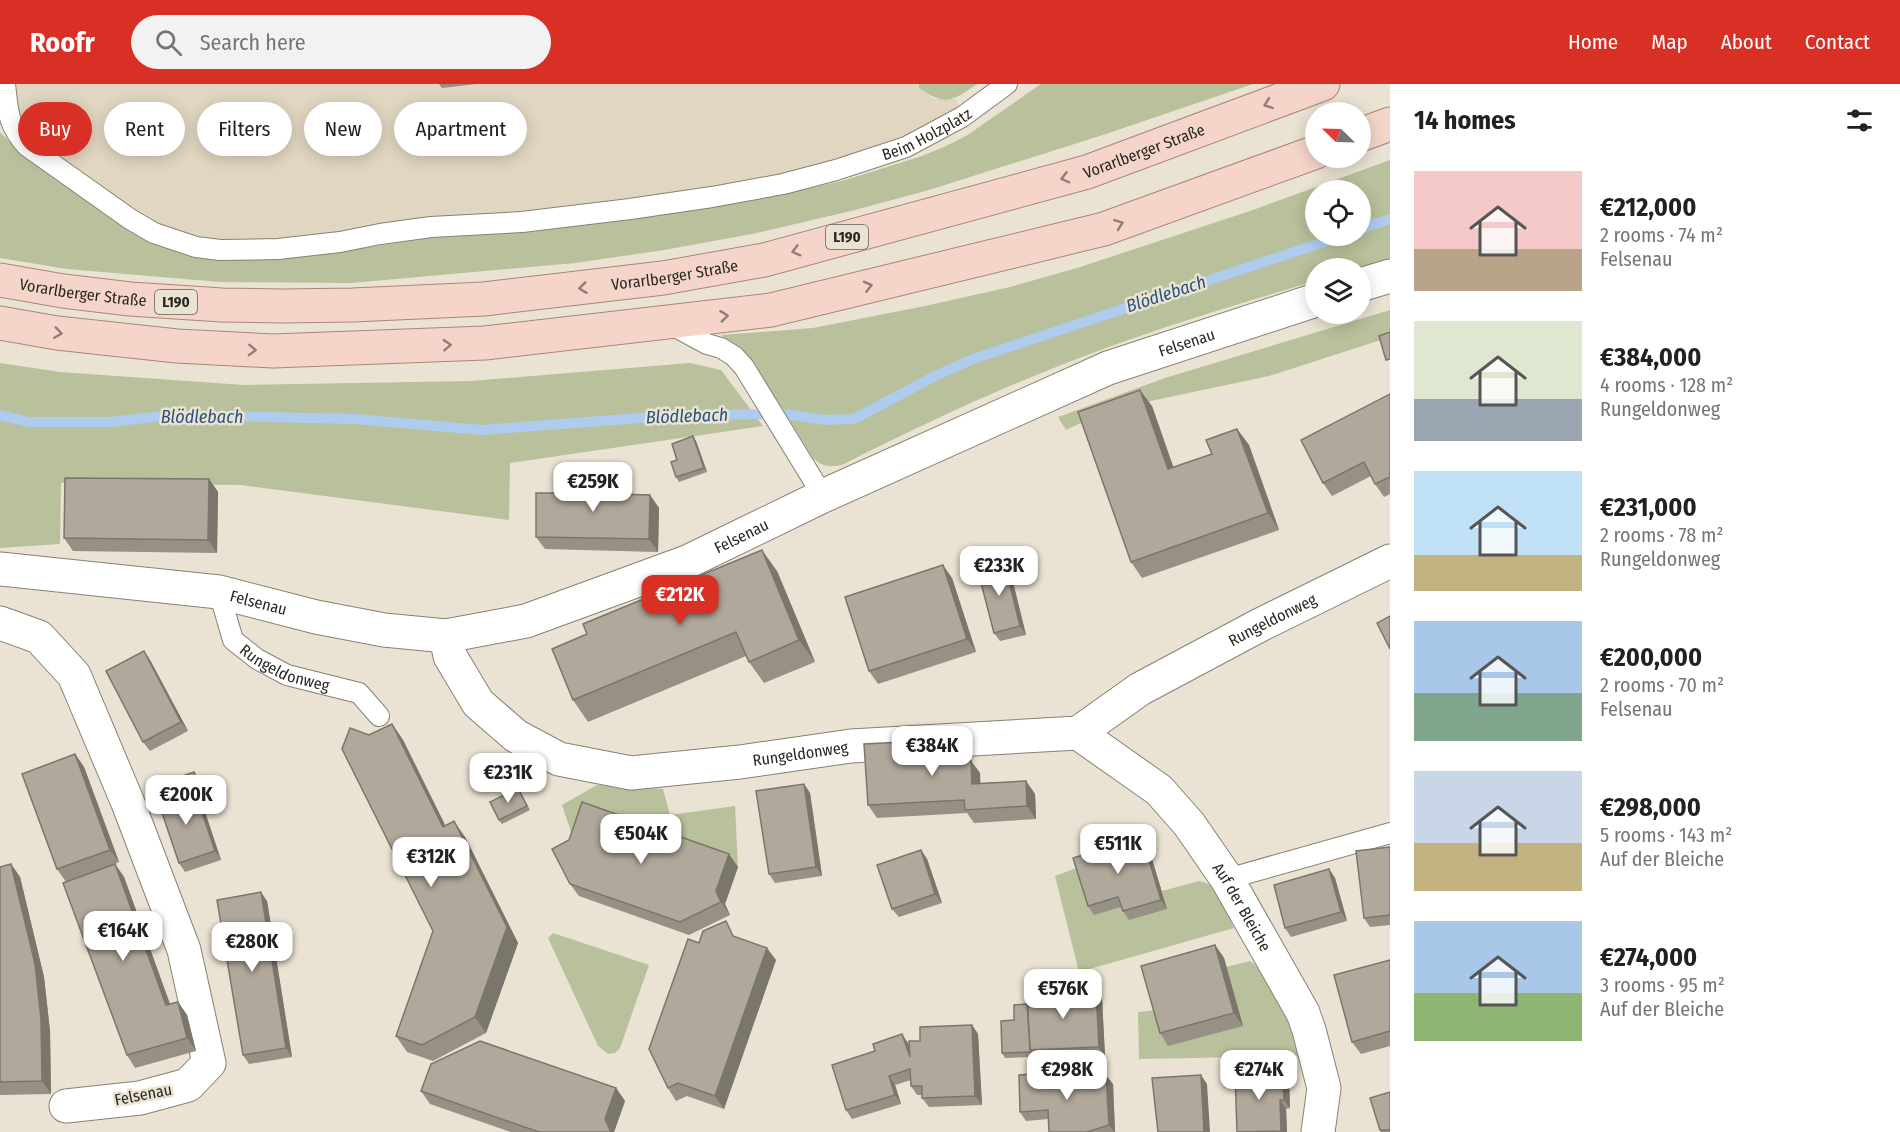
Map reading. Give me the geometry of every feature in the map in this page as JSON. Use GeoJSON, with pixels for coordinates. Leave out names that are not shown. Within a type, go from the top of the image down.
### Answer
{"type":"FeatureCollection","features":[{"type":"Feature","properties":{"kind":"main road","name":"Vorarlberger Straße"},"geometry":{"type":"LineString","coordinates":[[0,280],[130,299],[282,306],[353,305],[484,298],[663,278],[764,260],[1088,172],[1323,84]]}},
{"type":"Feature","properties":{"kind":"main road"},"geometry":{"type":"LineString","coordinates":[[1371,131],[1390,124]]}},
{"type":"Feature","properties":{"kind":"main road"},"geometry":{"type":"LineString","coordinates":[[0,323],[57,333],[166,345],[273,351],[485,343],[669,324],[771,310],[1104,229],[1305,156]]}},
{"type":"Feature","properties":{"kind":"street"},"geometry":{"type":"LineString","coordinates":[[1371,282],[1390,276]]}},
{"type":"Feature","properties":{"kind":"street","name":"Felsenau"},"geometry":{"type":"LineString","coordinates":[[0,569],[219,592],[315,617],[384,630],[446,636],[526,621],[687,562],[823,496],[1108,368],[1305,304]]}},
{"type":"Feature","properties":{"kind":"street","name":"Rungeldonweg"},"geometry":{"type":"LineString","coordinates":[[446,636],[450,656],[478,704],[516,736],[559,759],[631,773],[740,762],[851,746],[1078,733],[1140,689],[1260,625],[1390,561]]}},
{"type":"Feature","properties":{"kind":"street","name":"Felsenau"},"geometry":{"type":"LineString","coordinates":[[0,623],[39,638],[74,675],[128,803],[184,950],[208,1063],[188,1085],[140,1098],[66,1106]]}},
{"type":"Feature","properties":{"kind":"street","name":"Auf der Bleiche"},"geometry":{"type":"LineString","coordinates":[[1078,733],[1159,790],[1189,824],[1227,879],[1303,1013],[1324,1088],[1318,1132]]}},
{"type":"Feature","properties":{"kind":"lane","name":"Beim Holzplatz"},"geometry":{"type":"LineString","coordinates":[[5,84],[9,120],[15,134],[27,146],[130,219],[154,233],[196,247],[220,250],[278,249],[340,242],[431,227],[522,222],[630,209],[783,184],[836,170],[906,147],[962,117],[1007,84]]}},
{"type":"Feature","properties":{"kind":"lane"},"geometry":{"type":"LineString","coordinates":[[669,324],[734,356],[753,380],[823,496]]}},
{"type":"Feature","properties":{"kind":"lane","name":"Rungeldonweg"},"geometry":{"type":"LineString","coordinates":[[219,592],[233,640],[257,659],[287,675],[359,693],[379,716]]}},
{"type":"Feature","properties":{"kind":"lane"},"geometry":{"type":"LineString","coordinates":[[1227,879],[1390,833]]}},
{"type":"Feature","properties":{"kind":"shaded area"},"geometry":{"type":"Polygon","coordinates":[[[5,84],[919,84],[919,88],[935,99],[956,99],[962,117],[906,147],[712,197],[196,247],[44,156],[92,156],[92,102],[18,102],[18,121],[5,84]]]}},
{"type":"Feature","properties":{"kind":"green space"},"geometry":{"type":"Polygon","coordinates":[[[919,84],[977,84],[961,95],[948,100],[928,94],[919,88],[919,84]]]}},
{"type":"Feature","properties":{"kind":"green space"},"geometry":{"type":"Polygon","coordinates":[[[1041,84],[1253,84],[1106,134],[929,190],[851,211],[752,234],[575,263],[351,283],[220,282],[67,269],[0,258],[0,132],[18,151],[18,156],[23,156],[150,241],[194,257],[221,259],[341,251],[430,238],[521,231],[711,206],[842,181],[919,157],[966,136],[1041,84]]]}},
{"type":"Feature","properties":{"kind":"green space"},"geometry":{"type":"Polygon","coordinates":[[[1390,160],[1390,259],[1371,264],[1371,258],[1305,258],[1305,284],[1179,323],[1066,363],[906,433],[844,464],[824,465],[813,458],[761,377],[721,335],[813,328],[1010,287],[1077,268],[1305,191],[1305,246],[1371,246],[1371,180],[1335,180],[1390,160]]]}},
{"type":"Feature","properties":{"kind":"green space"},"geometry":{"type":"Polygon","coordinates":[[[1390,310],[1390,337],[1269,376],[1108,410],[1066,430],[1058,417],[1165,378],[1344,324],[1371,324],[1371,316],[1390,310]]]}},
{"type":"Feature","properties":{"kind":"green space"},"geometry":{"type":"Polygon","coordinates":[[[0,363],[60,372],[244,385],[471,381],[690,363],[721,370],[763,426],[510,463],[509,520],[241,485],[61,483],[60,544],[0,548],[0,363]]]}},
{"type":"Feature","properties":{"kind":"green space"},"geometry":{"type":"Polygon","coordinates":[[[597,785],[663,789],[670,815],[735,806],[738,867],[578,853],[562,805],[597,785]]]}},
{"type":"Feature","properties":{"kind":"green space"},"geometry":{"type":"Polygon","coordinates":[[[1079,867],[1125,906],[1167,909],[1162,891],[1199,881],[1212,885],[1234,928],[1079,972],[1055,876],[1079,867]]]}},
{"type":"Feature","properties":{"kind":"green space"},"geometry":{"type":"Polygon","coordinates":[[[553,933],[649,965],[620,1048],[615,1053],[608,1054],[598,1046],[548,938],[553,933]]]}},
{"type":"Feature","properties":{"kind":"green space"},"geometry":{"type":"Polygon","coordinates":[[[1250,961],[1266,978],[1274,991],[1304,1056],[1139,1059],[1138,1012],[1158,1010],[1226,967],[1250,961]]]}},
{"type":"Feature","properties":{"kind":"building"},"geometry":{"type":"Polygon","coordinates":[[[1390,332],[1390,359],[1386,360],[1379,336],[1390,332]]]}},
{"type":"Feature","properties":{"kind":"building"},"geometry":{"type":"Polygon","coordinates":[[[1140,390],[1168,469],[1212,454],[1206,440],[1237,429],[1268,513],[1131,562],[1078,412],[1140,390]]]}},
{"type":"Feature","properties":{"kind":"building"},"geometry":{"type":"Polygon","coordinates":[[[1390,394],[1390,477],[1375,484],[1364,462],[1323,483],[1301,440],[1390,394]]]}},
{"type":"Feature","properties":{"kind":"building"},"geometry":{"type":"Polygon","coordinates":[[[693,436],[704,468],[676,477],[671,462],[677,460],[672,444],[693,436]]]}},
{"type":"Feature","properties":{"kind":"building"},"geometry":{"type":"Polygon","coordinates":[[[65,478],[209,479],[208,540],[64,538],[65,478]]]}},
{"type":"Feature","properties":{"kind":"building"},"geometry":{"type":"Polygon","coordinates":[[[571,481],[617,483],[617,494],[650,495],[649,539],[536,537],[536,493],[571,493],[571,481]]]}},
{"type":"Feature","properties":{"kind":"building"},"geometry":{"type":"Polygon","coordinates":[[[996,547],[1000,561],[974,569],[970,555],[996,547]]]}},
{"type":"Feature","properties":{"kind":"building"},"geometry":{"type":"Polygon","coordinates":[[[762,550],[799,640],[749,662],[736,632],[573,700],[552,649],[587,634],[583,624],[762,550]]]}},
{"type":"Feature","properties":{"kind":"building"},"geometry":{"type":"Polygon","coordinates":[[[1004,561],[1020,626],[994,633],[977,567],[1004,561]]]}},
{"type":"Feature","properties":{"kind":"building"},"geometry":{"type":"Polygon","coordinates":[[[943,565],[967,639],[869,671],[845,597],[943,565]]]}},
{"type":"Feature","properties":{"kind":"building"},"geometry":{"type":"Polygon","coordinates":[[[1390,616],[1390,649],[1377,623],[1390,616]]]}},
{"type":"Feature","properties":{"kind":"building"},"geometry":{"type":"Polygon","coordinates":[[[144,651],[181,722],[143,742],[106,671],[144,651]]]}},
{"type":"Feature","properties":{"kind":"building"},"geometry":{"type":"Polygon","coordinates":[[[392,724],[443,827],[454,821],[507,927],[475,1017],[422,1045],[396,1036],[433,931],[342,749],[350,728],[369,735],[392,724]]]}},
{"type":"Feature","properties":{"kind":"building"},"geometry":{"type":"Polygon","coordinates":[[[961,739],[962,761],[971,761],[972,784],[1026,781],[1027,806],[965,810],[964,800],[868,805],[864,744],[961,739]]]}},
{"type":"Feature","properties":{"kind":"building"},"geometry":{"type":"Polygon","coordinates":[[[75,754],[110,850],[57,869],[22,774],[75,754]]]}},
{"type":"Feature","properties":{"kind":"building"},"geometry":{"type":"Polygon","coordinates":[[[194,772],[200,788],[165,799],[160,784],[194,772]]]}},
{"type":"Feature","properties":{"kind":"building"},"geometry":{"type":"Polygon","coordinates":[[[804,784],[816,867],[769,874],[756,791],[804,784]]]}},
{"type":"Feature","properties":{"kind":"building"},"geometry":{"type":"Polygon","coordinates":[[[518,788],[527,806],[499,820],[490,802],[518,788]]]}},
{"type":"Feature","properties":{"kind":"building"},"geometry":{"type":"Polygon","coordinates":[[[194,789],[215,851],[179,863],[158,801],[194,789]]]}},
{"type":"Feature","properties":{"kind":"building"},"geometry":{"type":"Polygon","coordinates":[[[582,802],[729,854],[716,891],[721,902],[680,922],[570,884],[552,849],[569,840],[582,802]]]}},
{"type":"Feature","properties":{"kind":"building"},"geometry":{"type":"Polygon","coordinates":[[[1142,837],[1161,900],[1123,911],[1118,897],[1088,906],[1073,858],[1142,837]]]}},
{"type":"Feature","properties":{"kind":"building"},"geometry":{"type":"Polygon","coordinates":[[[1390,847],[1390,915],[1364,918],[1356,851],[1390,847]]]}},
{"type":"Feature","properties":{"kind":"building"},"geometry":{"type":"Polygon","coordinates":[[[921,850],[935,894],[892,909],[877,865],[921,850]]]}},
{"type":"Feature","properties":{"kind":"building"},"geometry":{"type":"Polygon","coordinates":[[[11,864],[35,964],[41,1019],[42,1081],[0,1082],[0,867],[11,864]]]}},
{"type":"Feature","properties":{"kind":"building"},"geometry":{"type":"Polygon","coordinates":[[[115,864],[166,1005],[178,1002],[187,1038],[127,1055],[63,883],[115,864]]]}},
{"type":"Feature","properties":{"kind":"building"},"geometry":{"type":"Polygon","coordinates":[[[1329,869],[1341,912],[1285,928],[1274,885],[1329,869]]]}},
{"type":"Feature","properties":{"kind":"building"},"geometry":{"type":"Polygon","coordinates":[[[261,892],[286,1048],[243,1055],[217,900],[261,892]]]}},
{"type":"Feature","properties":{"kind":"building"},"geometry":{"type":"Polygon","coordinates":[[[726,921],[733,936],[767,948],[715,1096],[678,1083],[668,1088],[649,1049],[688,939],[699,943],[703,931],[726,921]]]}},
{"type":"Feature","properties":{"kind":"building"},"geometry":{"type":"Polygon","coordinates":[[[1215,945],[1234,1013],[1160,1033],[1141,966],[1215,945]]]}},
{"type":"Feature","properties":{"kind":"building"},"geometry":{"type":"Polygon","coordinates":[[[1390,960],[1390,1031],[1352,1042],[1334,975],[1390,960]]]}},
{"type":"Feature","properties":{"kind":"building"},"geometry":{"type":"Polygon","coordinates":[[[1096,989],[1099,1047],[1030,1050],[1027,992],[1096,989]]]}},
{"type":"Feature","properties":{"kind":"building"},"geometry":{"type":"Polygon","coordinates":[[[1027,1004],[1031,1052],[1002,1053],[1001,1021],[1014,1020],[1014,1005],[1027,1004]]]}},
{"type":"Feature","properties":{"kind":"building"},"geometry":{"type":"Polygon","coordinates":[[[972,1025],[975,1096],[922,1098],[922,1086],[911,1086],[910,1069],[889,1076],[895,1095],[846,1110],[832,1065],[875,1051],[873,1044],[902,1034],[910,1057],[909,1041],[920,1041],[920,1027],[972,1025]]]}},
{"type":"Feature","properties":{"kind":"building"},"geometry":{"type":"Polygon","coordinates":[[[480,1041],[616,1088],[605,1119],[611,1132],[539,1132],[421,1091],[431,1064],[480,1041]]]}},
{"type":"Feature","properties":{"kind":"building"},"geometry":{"type":"Polygon","coordinates":[[[1283,1070],[1284,1100],[1280,1100],[1281,1131],[1237,1132],[1235,1073],[1283,1070]]]}},
{"type":"Feature","properties":{"kind":"building"},"geometry":{"type":"Polygon","coordinates":[[[1050,1073],[1050,1078],[1106,1075],[1109,1125],[1087,1132],[1049,1132],[1048,1110],[1020,1112],[1019,1075],[1050,1073]]]}},
{"type":"Feature","properties":{"kind":"building"},"geometry":{"type":"Polygon","coordinates":[[[1201,1075],[1204,1132],[1158,1132],[1152,1078],[1201,1075]]]}},
{"type":"Feature","properties":{"kind":"building"},"geometry":{"type":"Polygon","coordinates":[[[1390,1092],[1390,1130],[1380,1130],[1370,1098],[1390,1092]]]}},
{"type":"Feature","properties":{"kind":"waterway","name":"Blödlebach"},"geometry":{"type":"LineString","coordinates":[[1371,225],[1390,219]]}},
{"type":"Feature","properties":{"kind":"waterway","name":"Blödlebach"},"geometry":{"type":"LineString","coordinates":[[0,415],[29,422],[110,422],[171,415],[355,419],[482,430],[680,415],[785,414],[825,420],[854,419],[937,375],[973,359],[1312,246]]}}]}
